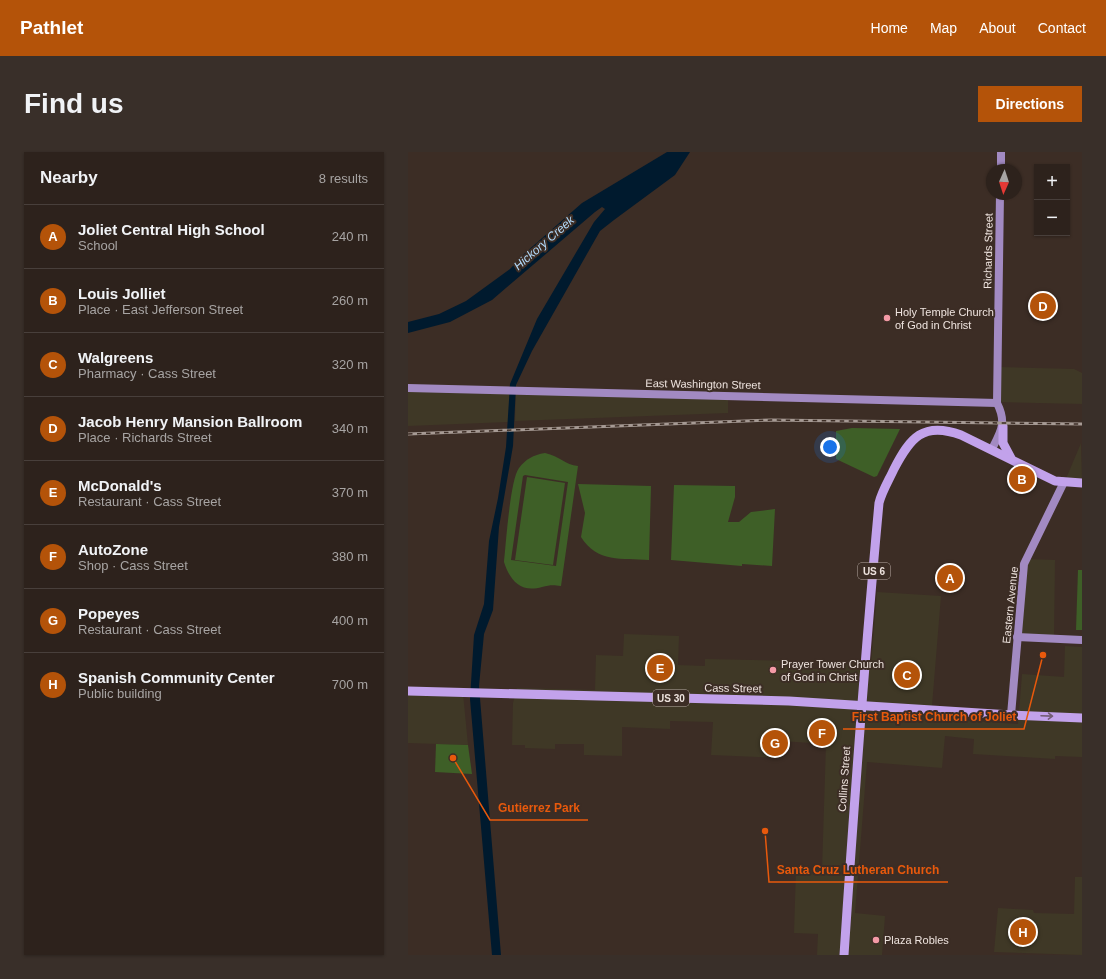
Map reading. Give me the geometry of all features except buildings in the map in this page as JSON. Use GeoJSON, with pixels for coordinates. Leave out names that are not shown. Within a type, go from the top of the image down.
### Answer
{"type":"FeatureCollection","features":[{"type":"Feature","properties":{"kind":"main road"},"geometry":{"type":"LineString","coordinates":[[1003,426],[1004,448],[1012,459]]}},
{"type":"Feature","properties":{"kind":"main road","name":"Collins Street"},"geometry":{"type":"LineString","coordinates":[[844,955],[861,704],[867,652],[879,503],[883,492],[908,444],[921,434],[940,430],[957,434],[992,449]]}},
{"type":"Feature","properties":{"kind":"main road","name":"US 6"},"geometry":{"type":"LineString","coordinates":[[992,449],[1055,481],[1082,483]]}},
{"type":"Feature","properties":{"kind":"main road","name":"Cass Street"},"geometry":{"type":"LineString","coordinates":[[408,691],[861,704],[1011,715],[1082,718]]}},
{"type":"Feature","properties":{"kind":"street"},"geometry":{"type":"LineString","coordinates":[[1001,152],[1001,164]]}},
{"type":"Feature","properties":{"kind":"street","name":"Richards Street"},"geometry":{"type":"LineString","coordinates":[[1000,200],[997,403],[1003,415],[1003,426]]}},
{"type":"Feature","properties":{"kind":"street","name":"East Washington Street"},"geometry":{"type":"LineString","coordinates":[[408,388],[997,403]]}},
{"type":"Feature","properties":{"kind":"street"},"geometry":{"type":"LineString","coordinates":[[992,449],[1003,426]]}},
{"type":"Feature","properties":{"kind":"street","name":"Eastern Avenue"},"geometry":{"type":"LineString","coordinates":[[1011,715],[1017,637],[1026,558],[1064,482]]}},
{"type":"Feature","properties":{"kind":"street"},"geometry":{"type":"LineString","coordinates":[[1017,637],[1082,640]]}},
{"type":"Feature","properties":{"kind":"shaded area"},"geometry":{"type":"Polygon","coordinates":[[[999,367],[1074,369],[1082,373],[1082,404],[998,402],[999,367]]]}},
{"type":"Feature","properties":{"kind":"shaded area"},"geometry":{"type":"Polygon","coordinates":[[[408,388],[510,391],[508,422],[408,426],[408,388]]]}},
{"type":"Feature","properties":{"kind":"shaded area"},"geometry":{"type":"Polygon","coordinates":[[[516,391],[728,396],[728,413],[515,421],[516,391]]]}},
{"type":"Feature","properties":{"kind":"shaded area"},"geometry":{"type":"Polygon","coordinates":[[[1081,443],[1082,482],[1065,481],[1081,443]]]}},
{"type":"Feature","properties":{"kind":"shaded area"},"geometry":{"type":"Polygon","coordinates":[[[1027,559],[1055,560],[1054,636],[1018,635],[1027,559]]]}},
{"type":"Feature","properties":{"kind":"shaded area"},"geometry":{"type":"Polygon","coordinates":[[[877,592],[941,596],[931,718],[1018,724],[1022,674],[1064,677],[1065,646],[1082,647],[1082,757],[1055,756],[1055,759],[973,754],[974,739],[945,736],[942,768],[867,762],[855,913],[885,916],[882,955],[817,955],[818,934],[794,933],[796,869],[822,870],[826,744],[781,741],[781,758],[711,755],[713,722],[670,721],[670,729],[622,727],[622,756],[584,755],[584,744],[555,744],[555,749],[525,748],[525,745],[512,745],[513,703],[517,688],[595,690],[596,655],[623,656],[624,634],[679,636],[678,665],[705,666],[705,659],[791,661],[791,669],[828,669],[829,663],[871,665],[877,592]]]}},
{"type":"Feature","properties":{"kind":"shaded area"},"geometry":{"type":"Polygon","coordinates":[[[408,692],[463,693],[468,745],[408,743],[408,692]]]}},
{"type":"Feature","properties":{"kind":"shaded area"},"geometry":{"type":"Polygon","coordinates":[[[1075,877],[1082,877],[1082,955],[994,952],[998,908],[1033,910],[1034,913],[1074,914],[1075,877]]]}},
{"type":"Feature","properties":{"kind":"green space"},"geometry":{"type":"Polygon","coordinates":[[[852,428],[900,429],[877,476],[874,477],[836,459],[836,431],[852,428]]]}},
{"type":"Feature","properties":{"kind":"green space"},"geometry":{"type":"Polygon","coordinates":[[[550,454],[569,464],[578,466],[561,586],[552,585],[528,588],[517,584],[506,569],[504,562],[506,541],[511,498],[516,475],[524,462],[533,456],[550,454]],[[525,475],[523,476],[511,560],[556,566],[568,482],[525,475]]]}},
{"type":"Feature","properties":{"kind":"green space"},"geometry":{"type":"Polygon","coordinates":[[[527,477],[565,483],[553,565],[515,560],[527,477]]]}},
{"type":"Feature","properties":{"kind":"green space"},"geometry":{"type":"Polygon","coordinates":[[[578,484],[651,486],[649,560],[611,558],[602,555],[587,545],[581,537],[585,513],[578,484]]]}},
{"type":"Feature","properties":{"kind":"green space"},"geometry":{"type":"Polygon","coordinates":[[[674,485],[735,486],[735,497],[728,522],[739,522],[751,512],[775,509],[772,566],[742,564],[742,566],[671,560],[674,485]]]}},
{"type":"Feature","properties":{"kind":"green space"},"geometry":{"type":"Polygon","coordinates":[[[1078,570],[1082,570],[1082,630],[1076,630],[1078,570]]]}},
{"type":"Feature","properties":{"kind":"green space"},"geometry":{"type":"Polygon","coordinates":[[[436,744],[468,745],[472,774],[435,772],[436,744]]]}},
{"type":"Feature","properties":{"kind":"water","name":"Hickory Creek"},"geometry":{"type":"Polygon","coordinates":[[[667,152],[690,152],[675,175],[600,231],[532,351],[516,385],[513,446],[499,527],[493,610],[484,634],[479,686],[501,955],[492,955],[470,699],[474,635],[484,604],[489,541],[498,498],[506,447],[510,384],[537,319],[594,222],[605,209],[602,207],[595,212],[492,300],[450,322],[408,333],[408,322],[439,314],[466,301],[510,269],[525,253],[582,203],[667,152]]]}},
{"type":"Feature","properties":{"kind":"railway"},"geometry":{"type":"LineString","coordinates":[[408,434],[771,420],[1082,424]]}},
{"type":"Feature","properties":{"kind":"place","name":"Jacob Henry Mansion Ballroom"},"geometry":{"type":"Point","coordinates":[1043,306]}},
{"type":"Feature","properties":{"kind":"place","name":"Holy Temple Church of God in Christ"},"geometry":{"type":"Point","coordinates":[887,318]}},
{"type":"Feature","properties":{"kind":"place","name":"Louis Jolliet"},"geometry":{"type":"Point","coordinates":[1022,479]}},
{"type":"Feature","properties":{"kind":"place","name":"Joliet Central High School"},"geometry":{"type":"Point","coordinates":[950,578]}},
{"type":"Feature","properties":{"kind":"place","name":"First Baptist Church of Joliet"},"geometry":{"type":"Point","coordinates":[1043,655]}},
{"type":"Feature","properties":{"kind":"place","name":"McDonald's"},"geometry":{"type":"Point","coordinates":[660,668]}},
{"type":"Feature","properties":{"kind":"place","name":"Prayer Tower Church of God in Christ"},"geometry":{"type":"Point","coordinates":[773,670]}},
{"type":"Feature","properties":{"kind":"place","name":"Walgreens"},"geometry":{"type":"Point","coordinates":[907,675]}},
{"type":"Feature","properties":{"kind":"place","name":"AutoZone"},"geometry":{"type":"Point","coordinates":[822,733]}},
{"type":"Feature","properties":{"kind":"place","name":"Popeyes"},"geometry":{"type":"Point","coordinates":[775,743]}},
{"type":"Feature","properties":{"kind":"place","name":"Gutierrez Park"},"geometry":{"type":"Point","coordinates":[453,758]}},
{"type":"Feature","properties":{"kind":"place","name":"Santa Cruz Lutheran Church"},"geometry":{"type":"Point","coordinates":[765,831]}},
{"type":"Feature","properties":{"kind":"place","name":"Spanish Community Center"},"geometry":{"type":"Point","coordinates":[1023,932]}},
{"type":"Feature","properties":{"kind":"place","name":"Plaza Robles"},"geometry":{"type":"Point","coordinates":[876,940]}}]}
